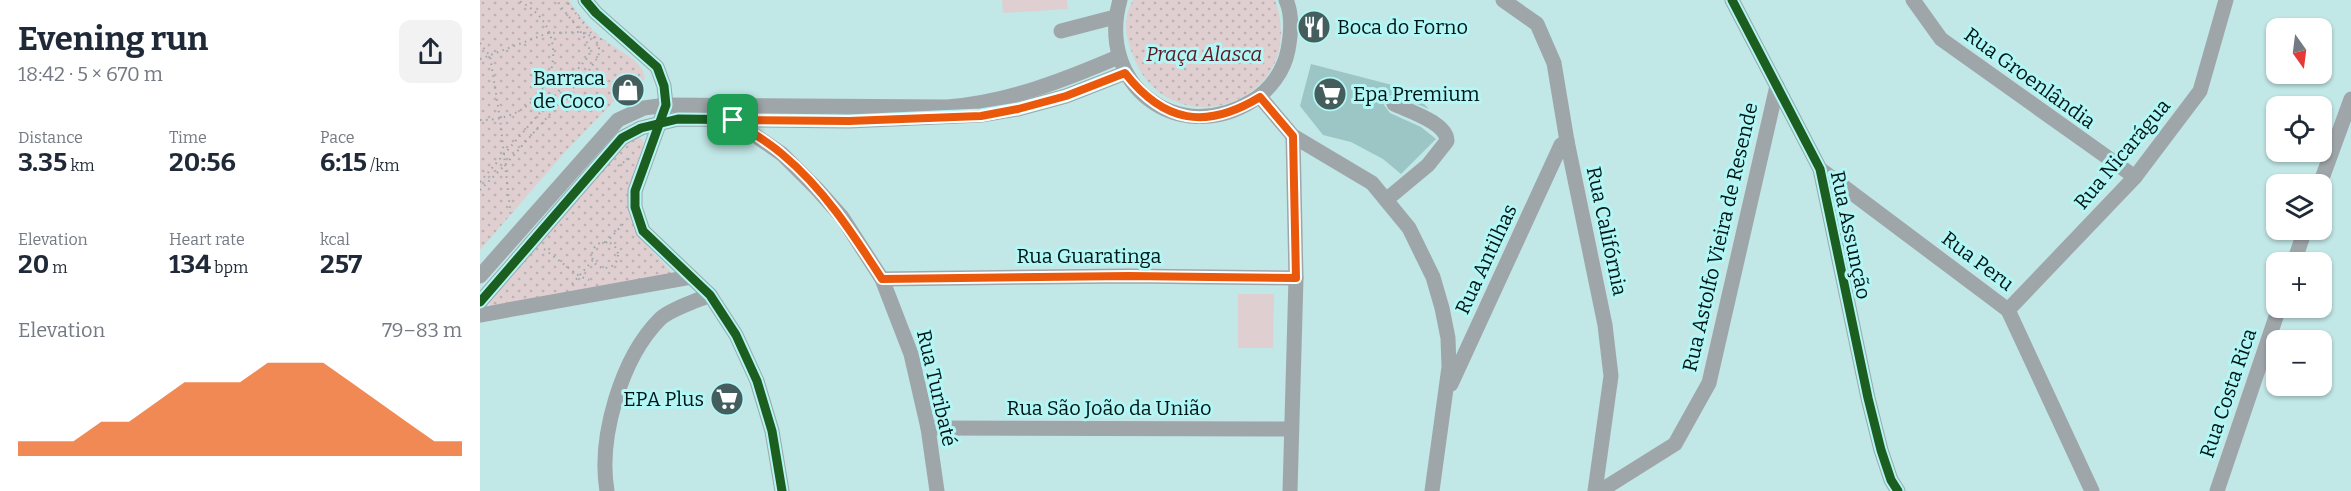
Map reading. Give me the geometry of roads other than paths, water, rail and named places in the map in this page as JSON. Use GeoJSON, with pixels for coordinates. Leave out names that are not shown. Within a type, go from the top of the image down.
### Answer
{"type":"FeatureCollection","features":[{"type":"Feature","properties":{"kind":"street"},"geometry":{"type":"LineString","coordinates":[[585,0],[596,13],[657,67],[664,86],[666,105],[635,191],[635,207],[643,231],[710,295],[736,335],[757,381],[772,431],[782,491]]}},
{"type":"Feature","properties":{"kind":"street"},"geometry":{"type":"LineString","coordinates":[[1120,0],[1115,17],[1114,37],[1118,57],[1125,73],[1141,93],[1162,108],[1187,116],[1213,117],[1238,110],[1260,97],[1281,70],[1287,55],[1291,21],[1290,1]]}},
{"type":"Feature","properties":{"kind":"street","name":"Rua Califórnia"},"geometry":{"type":"LineString","coordinates":[[1503,0],[1537,24],[1554,63],[1567,141],[1605,325],[1611,376],[1598,491]]}},
{"type":"Feature","properties":{"kind":"street","name":"Rua Assunção"},"geometry":{"type":"LineString","coordinates":[[1732,0],[1820,169],[1868,398],[1881,450],[1891,480],[1898,491]]}},
{"type":"Feature","properties":{"kind":"street","name":"Rua Groenlândia"},"geometry":{"type":"LineString","coordinates":[[1913,0],[1941,39],[2135,177]]}},
{"type":"Feature","properties":{"kind":"street","name":"Rua Nicarágua"},"geometry":{"type":"LineString","coordinates":[[2008,310],[2135,177],[2200,91],[2226,0]]}},
{"type":"Feature","properties":{"kind":"street"},"geometry":{"type":"LineString","coordinates":[[1061,31],[1115,17]]}},
{"type":"Feature","properties":{"kind":"street"},"geometry":{"type":"LineString","coordinates":[[480,276],[618,120],[644,108],[666,105],[947,107],[980,104],[1050,85],[1118,57]]}},
{"type":"Feature","properties":{"kind":"street"},"geometry":{"type":"LineString","coordinates":[[480,302],[622,138],[658,122],[678,119],[849,121],[981,116],[1066,96],[1125,73]]}},
{"type":"Feature","properties":{"kind":"street","name":"Rua Astolfo Vieira de Resende"},"geometry":{"type":"LineString","coordinates":[[1598,491],[1675,444],[1709,382],[1777,86]]}},
{"type":"Feature","properties":{"kind":"street"},"geometry":{"type":"LineString","coordinates":[[1260,97],[1293,136],[1372,183],[1409,228],[1433,277],[1448,338],[1449,367],[1432,491]]}},
{"type":"Feature","properties":{"kind":"street"},"geometry":{"type":"LineString","coordinates":[[2324,174],[2351,99]]}},
{"type":"Feature","properties":{"kind":"street"},"geometry":{"type":"LineString","coordinates":[[1386,200],[1428,165],[1447,141],[1441,127],[1394,104]]}},
{"type":"Feature","properties":{"kind":"street","name":"Rua Turibaté"},"geometry":{"type":"LineString","coordinates":[[733,120],[782,154]]}},
{"type":"Feature","properties":{"kind":"street","name":"Rua Turibaté"},"geometry":{"type":"LineString","coordinates":[[776,121],[772,139],[782,154],[842,217],[882,279],[911,354],[928,428],[936,491]]}},
{"type":"Feature","properties":{"kind":"street"},"geometry":{"type":"LineString","coordinates":[[1290,491],[1296,278],[1293,136]]}},
{"type":"Feature","properties":{"kind":"street","name":"Rua Antilhas"},"geometry":{"type":"LineString","coordinates":[[1445,396],[1557,155],[1567,141]]}},
{"type":"Feature","properties":{"kind":"street","name":"Rua Peru"},"geometry":{"type":"LineString","coordinates":[[1820,169],[2008,310],[2092,491]]}},
{"type":"Feature","properties":{"kind":"street","name":"Rua Guaratinga"},"geometry":{"type":"LineString","coordinates":[[882,279],[1117,276],[1296,278]]}},
{"type":"Feature","properties":{"kind":"street"},"geometry":{"type":"LineString","coordinates":[[480,315],[691,277]]}},
{"type":"Feature","properties":{"kind":"street"},"geometry":{"type":"LineString","coordinates":[[607,491],[604,471],[611,417],[628,362],[661,318],[710,295]]}},
{"type":"Feature","properties":{"kind":"street","name":"Rua Costa Rica"},"geometry":{"type":"LineString","coordinates":[[2217,491],[2276,318]]}},
{"type":"Feature","properties":{"kind":"street","name":"Rua São João da União"},"geometry":{"type":"LineString","coordinates":[[928,428],[1291,429]]}},
{"type":"Feature","properties":{"kind":"place","name":"Boca do Forno"},"geometry":{"type":"Point","coordinates":[1314,27]}},
{"type":"Feature","properties":{"kind":"place","name":"Barraca de Coco"},"geometry":{"type":"Point","coordinates":[628,90]}},
{"type":"Feature","properties":{"kind":"place","name":"Epa Premium"},"geometry":{"type":"Point","coordinates":[1330,94]}},
{"type":"Feature","properties":{"kind":"place","name":"EPA Plus"},"geometry":{"type":"Point","coordinates":[727,399]}},
{"type":"Feature","properties":{"kind":"park label","name":"Praça Alasca"},"geometry":{"type":"Point","coordinates":[1204,54]}}]}
